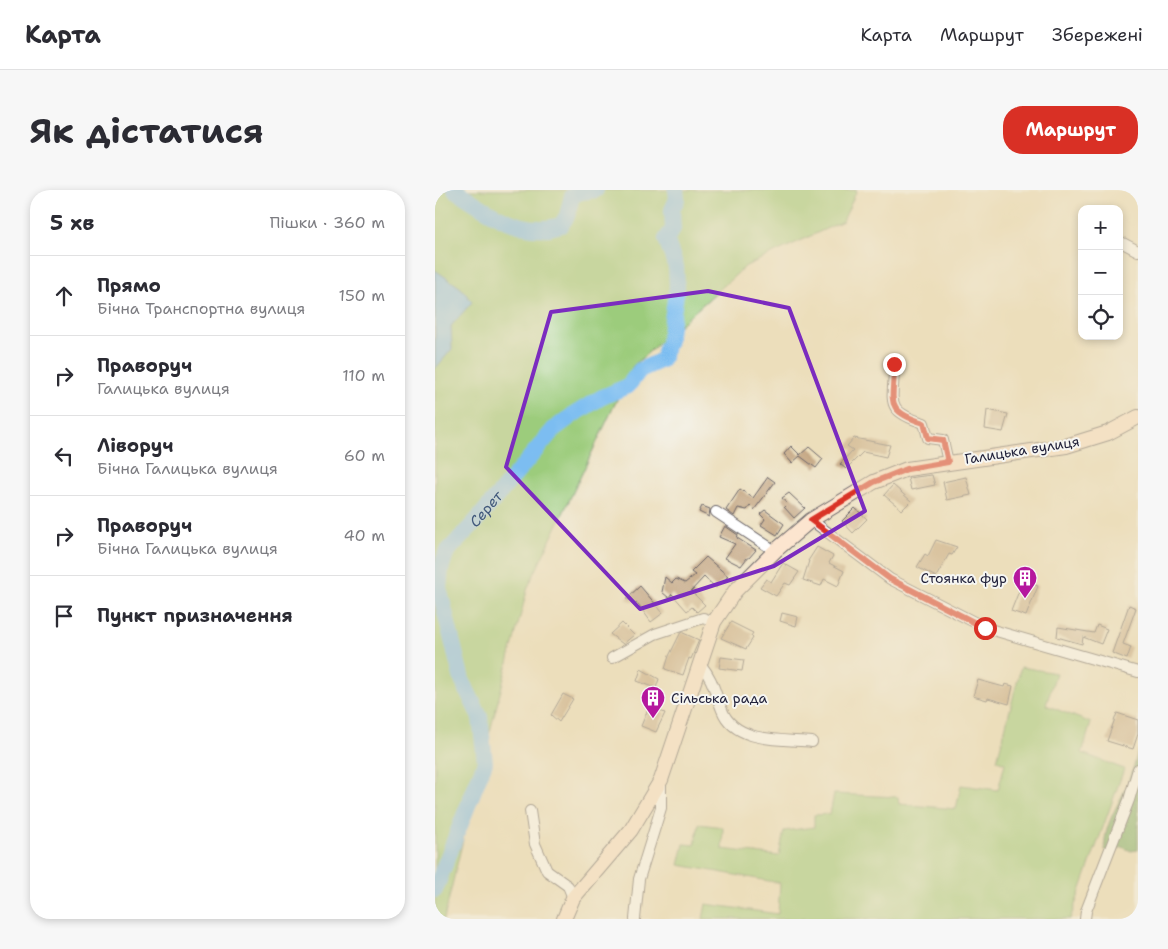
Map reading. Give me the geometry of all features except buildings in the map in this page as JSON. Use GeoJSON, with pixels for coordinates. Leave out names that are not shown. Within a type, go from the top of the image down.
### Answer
{"type":"FeatureCollection","features":[{"type":"Feature","properties":{"kind":"main road","name":"Галицька вулиця"},"geometry":{"type":"LineString","coordinates":[[565,919],[573,898],[631,830],[661,780],[715,622],[735,591],[775,551],[811,520],[874,482],[907,469],[1066,446],[1108,433],[1138,417]]}},
{"type":"Feature","properties":{"kind":"street"},"geometry":{"type":"LineString","coordinates":[[1123,243],[1138,250]]}},
{"type":"Feature","properties":{"kind":"street"},"geometry":{"type":"LineString","coordinates":[[894,364],[891,398],[897,411],[913,420],[924,423],[928,438],[943,440],[948,462]]}},
{"type":"Feature","properties":{"kind":"street"},"geometry":{"type":"LineString","coordinates":[[717,512],[775,551]]}},
{"type":"Feature","properties":{"kind":"street"},"geometry":{"type":"LineString","coordinates":[[811,520],[890,579],[985,628],[1138,672]]}},
{"type":"Feature","properties":{"kind":"street"},"geometry":{"type":"LineString","coordinates":[[612,658],[655,634],[703,618],[715,622]]}},
{"type":"Feature","properties":{"kind":"street"},"geometry":{"type":"LineString","coordinates":[[701,664],[710,675],[722,711],[728,721],[737,728],[758,738],[812,742]]}},
{"type":"Feature","properties":{"kind":"street"},"geometry":{"type":"LineString","coordinates":[[1085,919],[1089,903],[1129,800],[1138,769]]}},
{"type":"Feature","properties":{"kind":"street"},"geometry":{"type":"LineString","coordinates":[[635,919],[639,879],[661,808],[661,780]]}},
{"type":"Feature","properties":{"kind":"street"},"geometry":{"type":"LineString","coordinates":[[530,811],[535,844],[547,871],[568,886],[573,898]]}},
{"type":"Feature","properties":{"kind":"highlighted area"},"geometry":{"type":"Polygon","coordinates":[[[708,291],[789,308],[865,511],[774,566],[640,609],[506,467],[551,312],[708,291]]]}},
{"type":"Feature","properties":{"kind":"green space"},"geometry":{"type":"Polygon","coordinates":[[[435,190],[857,190],[843,221],[746,266],[633,366],[528,587],[478,777],[444,919],[435,919],[435,190]]]}},
{"type":"Feature","properties":{"kind":"green space"},"geometry":{"type":"Polygon","coordinates":[[[1021,667],[1056,673],[1046,705],[1091,723],[1082,753],[1124,769],[1070,919],[703,919],[706,904],[778,914],[780,883],[679,865],[684,844],[695,845],[699,824],[723,827],[722,849],[779,856],[784,831],[814,827],[814,815],[830,814],[834,794],[898,797],[899,804],[956,809],[961,785],[998,790],[1005,763],[997,760],[1021,667]]]}},
{"type":"Feature","properties":{"kind":"green space"},"geometry":{"type":"Polygon","coordinates":[[[1138,751],[1138,850],[1131,851],[1122,847],[1112,852],[1105,850],[1106,832],[1109,823],[1130,778],[1138,751]]]}},
{"type":"Feature","properties":{"kind":"water"},"geometry":{"type":"Polygon","coordinates":[[[435,270],[461,288],[472,302],[451,326],[452,349],[435,369],[435,270]]]}},
{"type":"Feature","properties":{"kind":"waterway","name":"Серет"},"geometry":{"type":"LineString","coordinates":[[455,190],[510,222],[534,228],[561,225],[567,216],[572,196],[581,192],[596,190]]}},
{"type":"Feature","properties":{"kind":"waterway","name":"Серет"},"geometry":{"type":"LineString","coordinates":[[435,890],[485,762],[480,717],[462,680],[439,588],[441,569],[446,553],[477,520],[554,429],[602,397],[628,386],[640,370],[662,360],[669,340],[677,287],[676,267],[666,239],[673,229],[672,210],[677,199],[676,190]]}},
{"type":"Feature","properties":{"kind":"place","name":"Стоянка фур"},"geometry":{"type":"Point","coordinates":[1025,599]}},
{"type":"Feature","properties":{"kind":"place","name":"Сільська рада"},"geometry":{"type":"Point","coordinates":[653,719]}},
{"type":"Feature","properties":{"kind":"route"},"geometry":{"type":"LineString","coordinates":[[894,364],[891,398],[897,411],[913,420],[924,423],[928,438],[943,440],[948,462],[907,469],[874,482],[811,520],[890,579],[985,628]]}}]}
